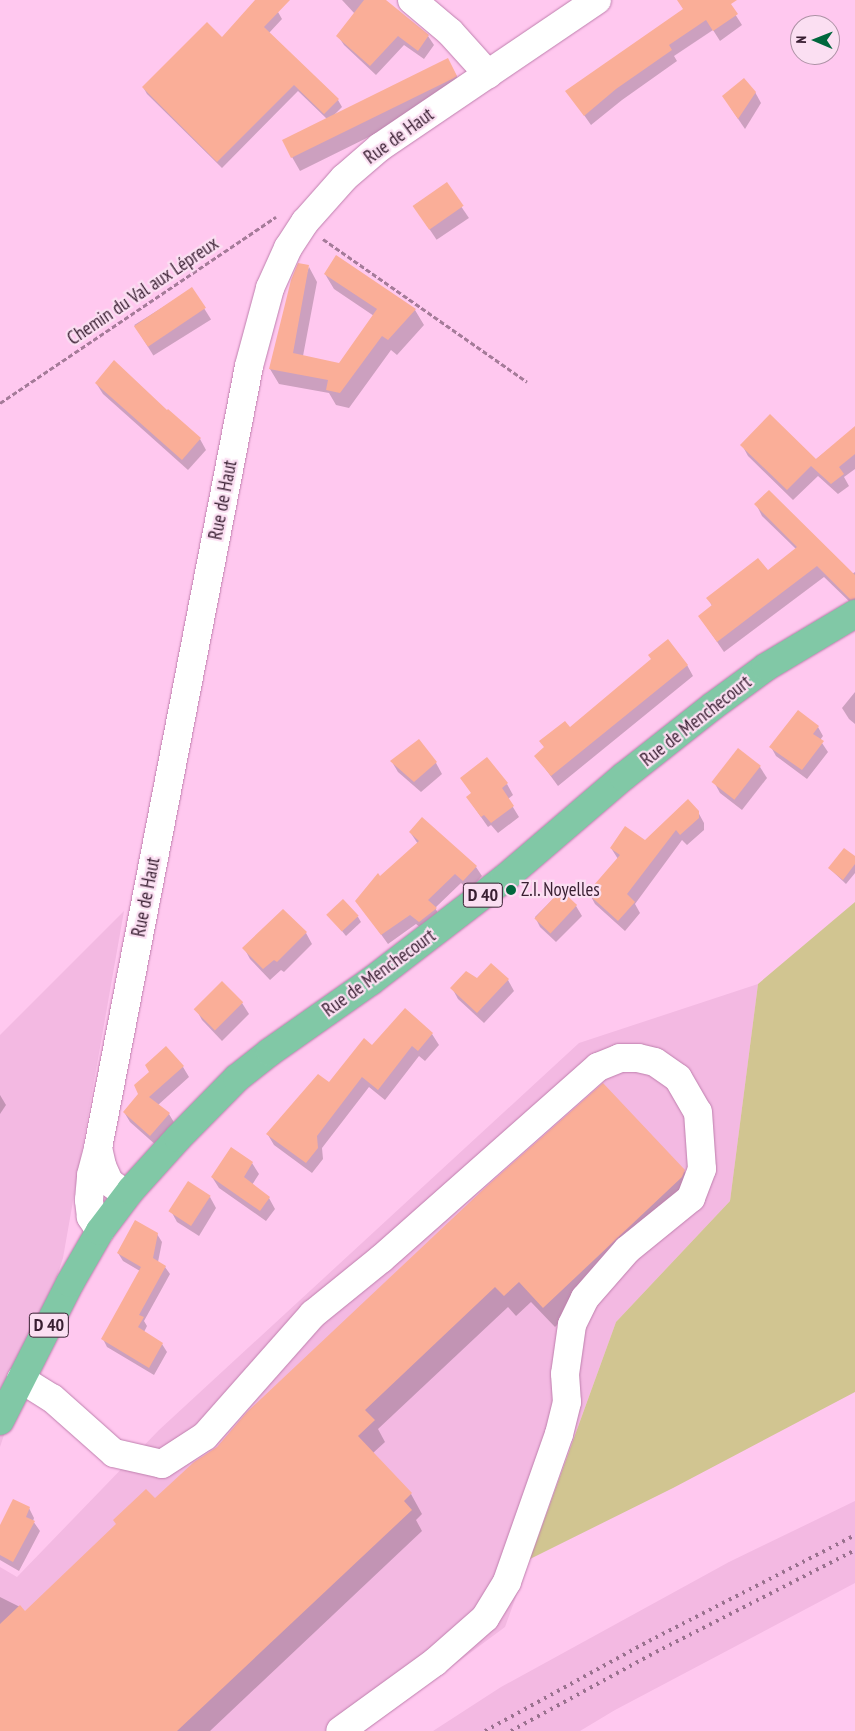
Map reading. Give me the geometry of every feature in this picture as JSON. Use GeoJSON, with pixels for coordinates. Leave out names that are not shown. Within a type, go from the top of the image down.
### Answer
{"type":"FeatureCollection","features":[{"type":"Feature","properties":{"kind":"main road","name":"Rue de Menchecourt"},"geometry":{"type":"LineString","coordinates":[[0,1421],[70,1283],[100,1231],[127,1195],[210,1105],[270,1052],[371,981],[468,908],[623,777],[713,706],[766,667],[855,614]]}},
{"type":"Feature","properties":{"kind":"street"},"geometry":{"type":"LineString","coordinates":[[412,0],[450,32],[488,74]]}},
{"type":"Feature","properties":{"kind":"street","name":"Rue de Haut"},"geometry":{"type":"LineString","coordinates":[[100,1231],[91,1217],[88,1200],[90,1174],[98,1148],[249,366],[270,288],[288,248],[301,228],[344,178],[380,147],[597,0]]}},
{"type":"Feature","properties":{"kind":"street"},"geometry":{"type":"LineString","coordinates":[[21,1379],[52,1398],[114,1453],[162,1464],[205,1436],[312,1314],[381,1259],[598,1067],[620,1058],[638,1058],[655,1062],[678,1078],[698,1112],[702,1170],[691,1198],[627,1250],[585,1298],[572,1326],[565,1374],[567,1402],[559,1434],[507,1582],[485,1618],[442,1656],[340,1731]]}},
{"type":"Feature","properties":{"kind":"street","name":"Rue de Haut"},"geometry":{"type":"LineString","coordinates":[[98,1148],[102,1166],[109,1182],[127,1195]]}},
{"type":"Feature","properties":{"kind":"path","name":"Chemin du Val aux Lépreux"},"geometry":{"type":"LineString","coordinates":[[0,403],[280,215],[301,228]]}},
{"type":"Feature","properties":{"kind":"path"},"geometry":{"type":"LineString","coordinates":[[301,228],[319,236],[527,382]]}},
{"type":"Feature","properties":{"kind":"shaded area"},"geometry":{"type":"Polygon","coordinates":[[[855,902],[855,1392],[673,1488],[530,1559],[616,1322],[730,1201],[758,984],[855,902]]]}},
{"type":"Feature","properties":{"kind":"shaded area"},"geometry":{"type":"Polygon","coordinates":[[[124,911],[63,1258],[0,1447],[0,1035],[124,911]]]}},
{"type":"Feature","properties":{"kind":"shaded area"},"geometry":{"type":"Polygon","coordinates":[[[758,984],[730,1201],[616,1322],[505,1627],[365,1731],[0,1731],[0,1567],[17,1577],[159,1430],[579,1043],[758,984]]]}},
{"type":"Feature","properties":{"kind":"shaded area"},"geometry":{"type":"Polygon","coordinates":[[[855,1501],[855,1583],[615,1710],[580,1731],[433,1731],[501,1687],[729,1562],[855,1501]]]}},
{"type":"Feature","properties":{"kind":"building"},"geometry":{"type":"Polygon","coordinates":[[[255,0],[290,0],[264,27],[339,99],[324,114],[294,85],[217,162],[142,87],[207,22],[222,37],[255,0]]]}},
{"type":"Feature","properties":{"kind":"building"},"geometry":{"type":"Polygon","coordinates":[[[364,0],[386,0],[429,35],[418,51],[398,36],[370,66],[336,36],[364,0]]]}},
{"type":"Feature","properties":{"kind":"building"},"geometry":{"type":"Polygon","coordinates":[[[677,0],[737,0],[731,4],[738,14],[713,31],[706,20],[669,45],[672,50],[616,89],[584,116],[565,91],[683,9],[677,0]]]}},
{"type":"Feature","properties":{"kind":"building"},"geometry":{"type":"Polygon","coordinates":[[[448,58],[457,76],[454,78],[291,158],[282,140],[448,58]]]}},
{"type":"Feature","properties":{"kind":"building"},"geometry":{"type":"Polygon","coordinates":[[[744,78],[756,92],[738,119],[722,96],[744,78]]]}},
{"type":"Feature","properties":{"kind":"building"},"geometry":{"type":"Polygon","coordinates":[[[447,182],[464,206],[429,230],[413,206],[447,182]]]}},
{"type":"Feature","properties":{"kind":"building"},"geometry":{"type":"Polygon","coordinates":[[[336,255],[416,309],[388,340],[382,336],[340,393],[326,390],[328,380],[269,369],[291,280],[298,263],[309,265],[293,353],[339,363],[377,309],[324,274],[336,255]]]}},
{"type":"Feature","properties":{"kind":"building"},"geometry":{"type":"Polygon","coordinates":[[[192,287],[206,308],[148,347],[134,326],[192,287]]]}},
{"type":"Feature","properties":{"kind":"building"},"geometry":{"type":"Polygon","coordinates":[[[114,360],[167,410],[201,438],[182,460],[95,383],[114,360]]]}},
{"type":"Feature","properties":{"kind":"building"},"geometry":{"type":"Polygon","coordinates":[[[770,414],[816,459],[855,426],[855,454],[839,467],[844,474],[831,484],[811,466],[787,490],[740,445],[770,414]]]}},
{"type":"Feature","properties":{"kind":"building"},"geometry":{"type":"Polygon","coordinates":[[[769,490],[855,575],[855,598],[851,600],[817,566],[717,642],[698,616],[712,605],[706,598],[758,558],[768,570],[797,547],[754,504],[769,490]]]}},
{"type":"Feature","properties":{"kind":"building"},"geometry":{"type":"Polygon","coordinates":[[[668,639],[688,665],[551,776],[534,756],[544,747],[539,741],[565,721],[570,727],[651,659],[648,655],[668,639]]]}},
{"type":"Feature","properties":{"kind":"building"},"geometry":{"type":"Polygon","coordinates":[[[798,710],[819,726],[813,734],[824,741],[802,770],[769,747],[798,710]]]}},
{"type":"Feature","properties":{"kind":"building"},"geometry":{"type":"Polygon","coordinates":[[[419,739],[437,762],[414,782],[390,761],[419,739]]]}},
{"type":"Feature","properties":{"kind":"building"},"geometry":{"type":"Polygon","coordinates":[[[738,748],[761,766],[734,800],[712,782],[738,748]]]}},
{"type":"Feature","properties":{"kind":"building"},"geometry":{"type":"Polygon","coordinates":[[[487,757],[508,783],[502,788],[514,806],[491,823],[484,815],[481,817],[466,797],[471,793],[460,778],[487,757]]]}},
{"type":"Feature","properties":{"kind":"building"},"geometry":{"type":"Polygon","coordinates":[[[688,799],[699,811],[699,818],[680,835],[676,830],[627,894],[635,902],[618,921],[587,893],[620,855],[610,848],[625,826],[645,840],[688,799]]]}},
{"type":"Feature","properties":{"kind":"building"},"geometry":{"type":"Polygon","coordinates":[[[422,817],[477,866],[463,881],[455,874],[428,900],[437,908],[419,922],[410,915],[381,935],[355,901],[378,873],[380,876],[419,841],[409,832],[422,817]]]}},
{"type":"Feature","properties":{"kind":"building"},"geometry":{"type":"Polygon","coordinates":[[[844,848],[855,856],[855,864],[843,880],[828,868],[844,848]]]}},
{"type":"Feature","properties":{"kind":"building"},"geometry":{"type":"Polygon","coordinates":[[[561,890],[577,905],[550,934],[534,919],[561,890]]]}},
{"type":"Feature","properties":{"kind":"building"},"geometry":{"type":"Polygon","coordinates":[[[343,899],[359,916],[342,932],[326,915],[343,899]]]}},
{"type":"Feature","properties":{"kind":"building"},"geometry":{"type":"Polygon","coordinates":[[[283,909],[307,932],[277,962],[274,960],[263,969],[242,948],[283,909]]]}},
{"type":"Feature","properties":{"kind":"building"},"geometry":{"type":"Polygon","coordinates":[[[491,963],[509,979],[477,1013],[450,988],[466,971],[477,978],[491,963]]]}},
{"type":"Feature","properties":{"kind":"building"},"geometry":{"type":"Polygon","coordinates":[[[222,981],[243,1002],[215,1030],[194,1009],[222,981]]]}},
{"type":"Feature","properties":{"kind":"building"},"geometry":{"type":"Polygon","coordinates":[[[405,1008],[433,1033],[418,1051],[412,1046],[378,1090],[362,1077],[317,1136],[318,1148],[306,1163],[266,1134],[318,1074],[329,1082],[364,1038],[372,1045],[405,1008]]]}},
{"type":"Feature","properties":{"kind":"building"},"geometry":{"type":"Polygon","coordinates":[[[166,1046],[184,1066],[149,1097],[170,1113],[150,1136],[123,1112],[138,1094],[134,1085],[149,1072],[145,1065],[166,1046]]]}},
{"type":"Feature","properties":{"kind":"building"},"geometry":{"type":"Polygon","coordinates":[[[603,1083],[685,1170],[682,1177],[543,1308],[519,1282],[504,1296],[495,1287],[365,1410],[375,1420],[358,1436],[412,1493],[404,1501],[412,1510],[177,1731],[0,1731],[0,1624],[20,1605],[25,1611],[116,1524],[113,1520],[146,1489],[155,1498],[194,1462],[217,1447],[247,1412],[487,1186],[603,1083]]]}},
{"type":"Feature","properties":{"kind":"building"},"geometry":{"type":"Polygon","coordinates":[[[231,1147],[253,1162],[244,1177],[270,1197],[260,1211],[211,1177],[231,1147]]]}},
{"type":"Feature","properties":{"kind":"building"},"geometry":{"type":"Polygon","coordinates":[[[188,1181],[211,1196],[191,1226],[168,1211],[188,1181]]]}},
{"type":"Feature","properties":{"kind":"building"},"geometry":{"type":"Polygon","coordinates":[[[135,1220],[158,1233],[153,1258],[166,1266],[139,1315],[144,1317],[138,1327],[163,1343],[149,1368],[101,1339],[141,1267],[117,1253],[135,1220]]]}},
{"type":"Feature","properties":{"kind":"building"},"geometry":{"type":"Polygon","coordinates":[[[13,1499],[30,1507],[26,1517],[35,1521],[13,1562],[0,1555],[0,1525],[13,1499]]]}},
{"type":"Feature","properties":{"kind":"railway"},"geometry":{"type":"LineString","coordinates":[[485,1731],[649,1641],[855,1535]]}},
{"type":"Feature","properties":{"kind":"railway"},"geometry":{"type":"LineString","coordinates":[[511,1731],[656,1652],[855,1550]]}},
{"type":"Feature","properties":{"kind":"place","name":"Z.I. Noyelles"},"geometry":{"type":"Point","coordinates":[511,890]}}]}
